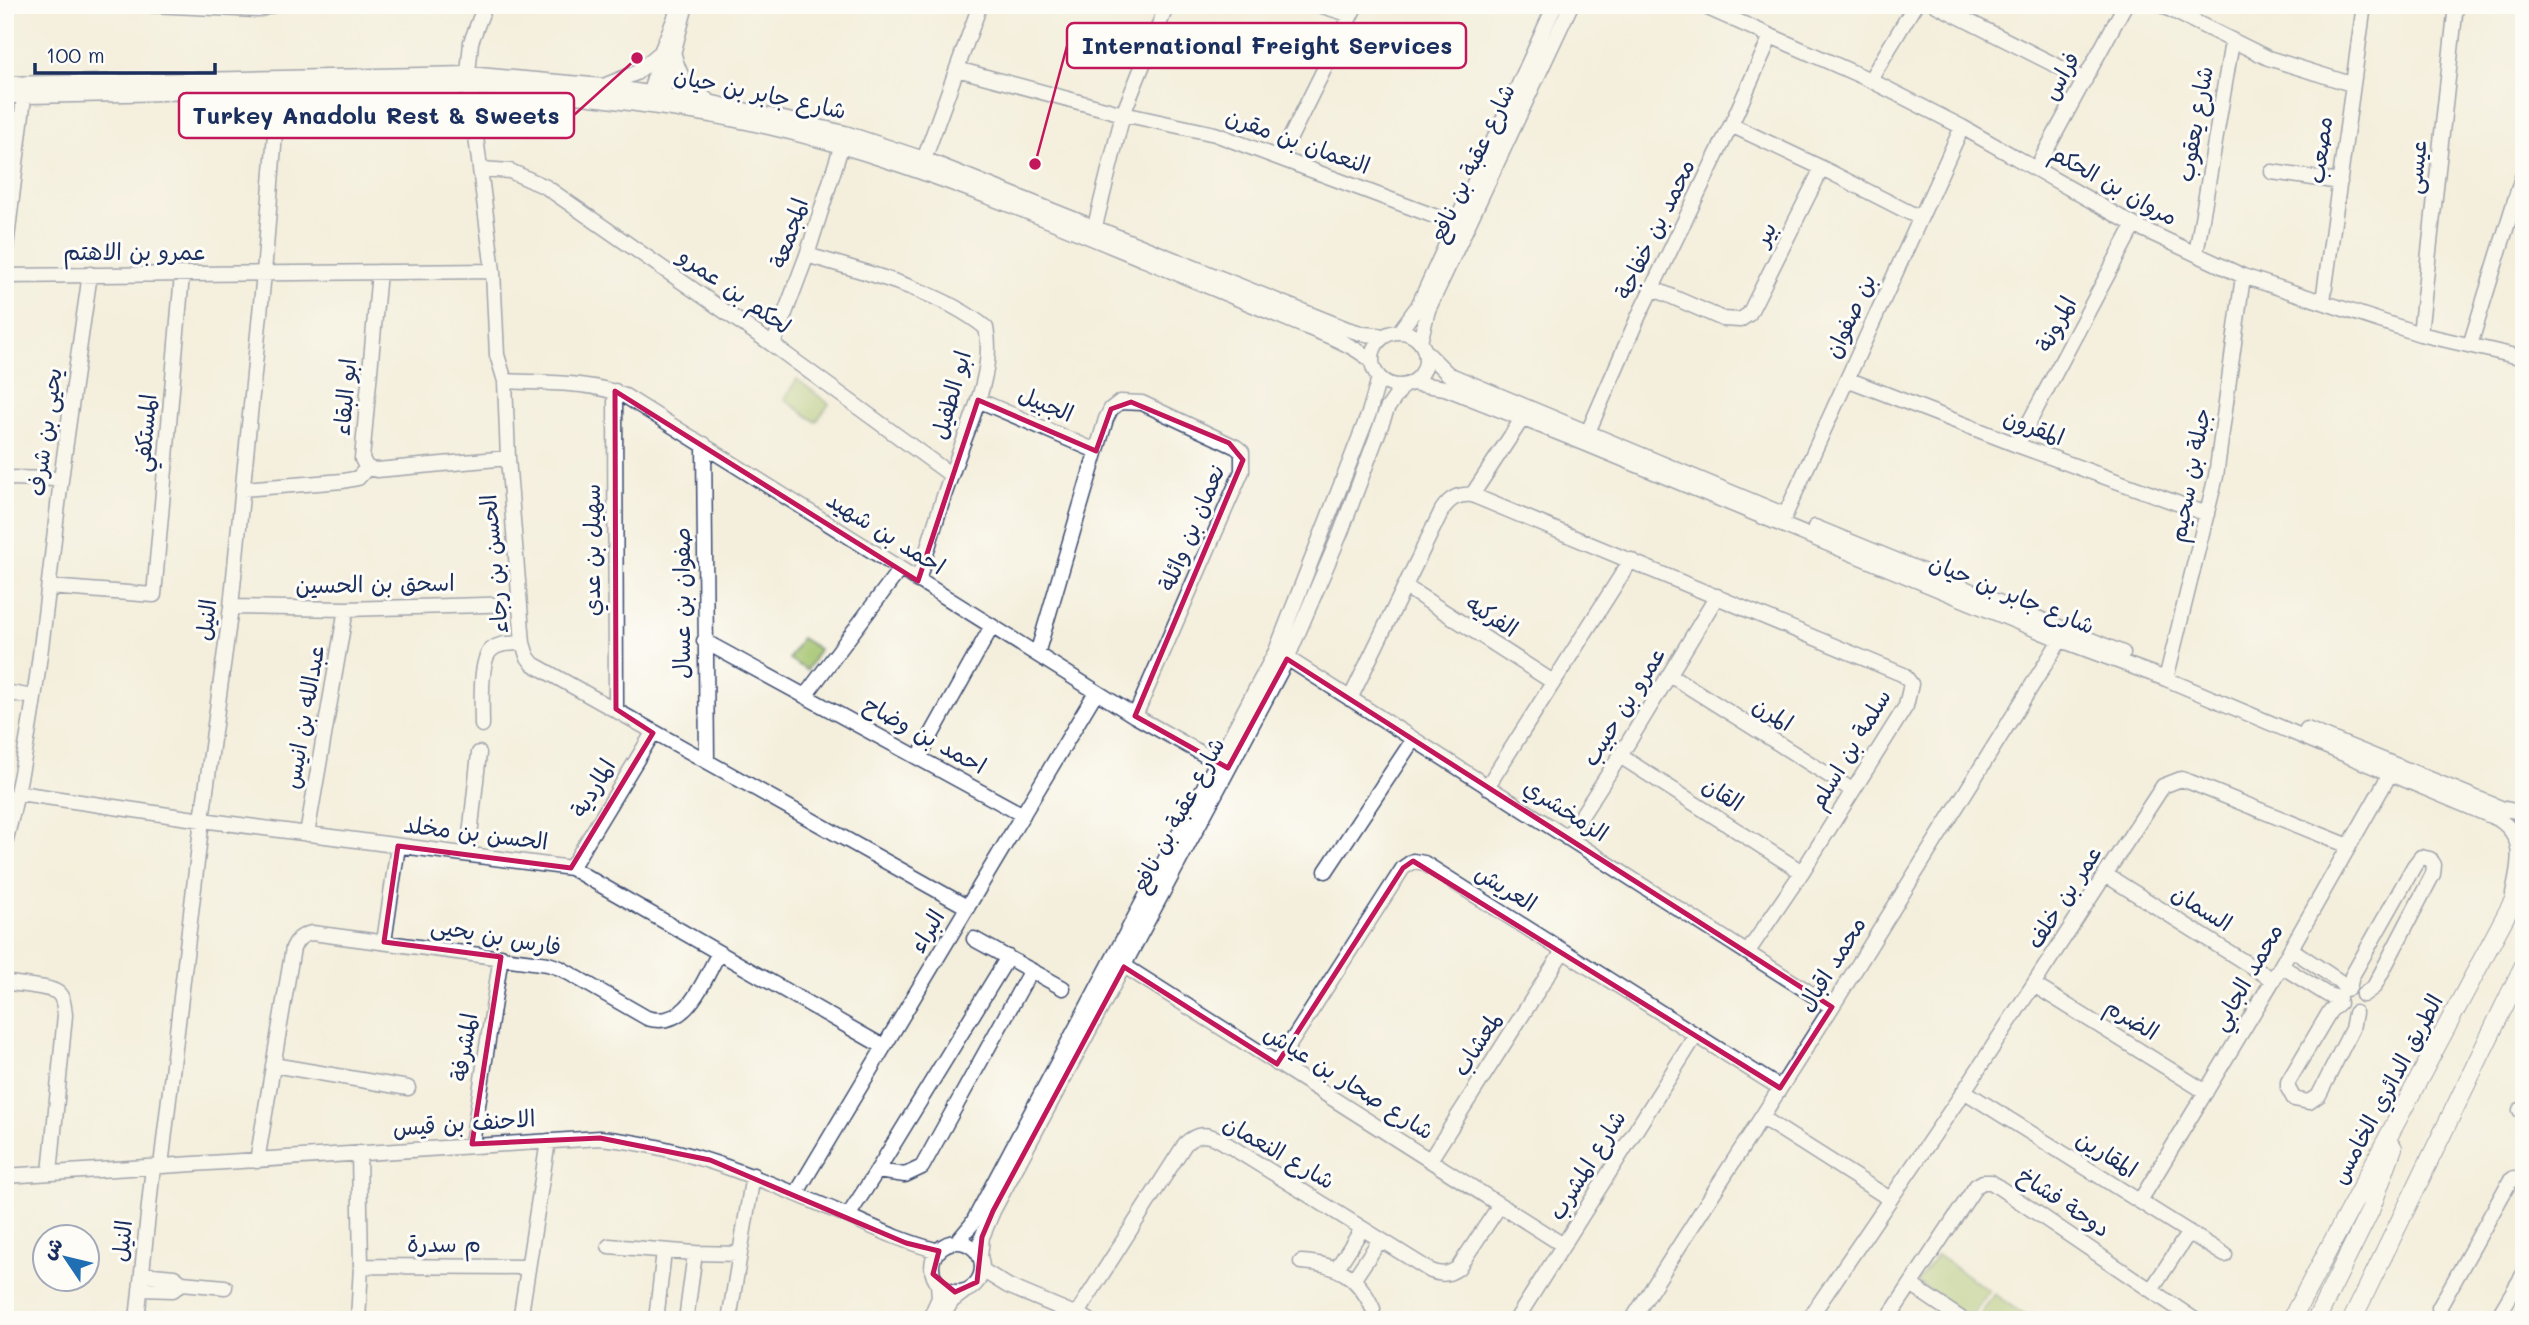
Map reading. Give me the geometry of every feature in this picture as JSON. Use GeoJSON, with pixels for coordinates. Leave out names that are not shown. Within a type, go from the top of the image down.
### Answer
{"type":"FeatureCollection","features":[{"type":"Feature","properties":{"kind":"main road","name":"الطريق الدائري الخامس"},"geometry":{"type":"LineString","coordinates":[[2291,1320],[2524,881]]}},
{"type":"Feature","properties":{"kind":"main road"},"geometry":{"type":"LineString","coordinates":[[2352,1320],[2524,965]]}},
{"type":"Feature","properties":{"kind":"main road"},"geometry":{"type":"LineString","coordinates":[[2316,1320],[2377,1194],[2405,1108]]}},
{"type":"Feature","properties":{"kind":"street"},"geometry":{"type":"LineString","coordinates":[[151,5],[258,10],[273,5]]}},
{"type":"Feature","properties":{"kind":"street","name":"الحسن بن رجاء"},"geometry":{"type":"LineString","coordinates":[[485,5],[471,42],[469,81],[493,271],[496,355],[505,381],[508,458],[523,643],[527,656],[533,664],[653,733],[967,907]]}},
{"type":"Feature","properties":{"kind":"street"},"geometry":{"type":"LineString","coordinates":[[654,100],[680,5]]}},
{"type":"Feature","properties":{"kind":"street"},"geometry":{"type":"LineString","coordinates":[[603,86],[636,73],[667,53],[686,5]]}},
{"type":"Feature","properties":{"kind":"street"},"geometry":{"type":"LineString","coordinates":[[1093,232],[1123,114],[1167,5]]}},
{"type":"Feature","properties":{"kind":"street"},"geometry":{"type":"LineString","coordinates":[[1280,158],[1354,10],[1319,5]]}},
{"type":"Feature","properties":{"kind":"street","name":"شارع عقبة بن نافع"},"geometry":{"type":"LineString","coordinates":[[1422,347],[1428,310],[1460,226],[1555,5]]}},
{"type":"Feature","properties":{"kind":"street","name":"شارع عقبة بن نافع"},"geometry":{"type":"LineString","coordinates":[[1392,334],[1418,306],[1571,5]]}},
{"type":"Feature","properties":{"kind":"street","name":"مروان بن الحكم"},"geometry":{"type":"LineString","coordinates":[[1701,5],[1870,80],[1962,127],[2134,225],[2242,276],[2420,334],[2524,358]]}},
{"type":"Feature","properties":{"kind":"street"},"geometry":{"type":"LineString","coordinates":[[1870,80],[1916,5]]}},
{"type":"Feature","properties":{"kind":"street"},"geometry":{"type":"LineString","coordinates":[[1936,5],[2085,80]]}},
{"type":"Feature","properties":{"kind":"street","name":"فراس"},"geometry":{"type":"LineString","coordinates":[[2036,169],[2125,5]]}},
{"type":"Feature","properties":{"kind":"street"},"geometry":{"type":"LineString","coordinates":[[2161,5],[2268,58],[2351,85]]}},
{"type":"Feature","properties":{"kind":"street","name":"مصعب"},"geometry":{"type":"LineString","coordinates":[[2323,301],[2364,5]]}},
{"type":"Feature","properties":{"kind":"street","name":"عيسى"},"geometry":{"type":"LineString","coordinates":[[2420,334],[2456,5]]}},
{"type":"Feature","properties":{"kind":"street"},"geometry":{"type":"LineString","coordinates":[[922,165],[979,6]]}},
{"type":"Feature","properties":{"kind":"street","name":"محمد بن خفاجة"},"geometry":{"type":"LineString","coordinates":[[1586,438],[1771,36]]}},
{"type":"Feature","properties":{"kind":"street","name":"شارع يعقوب"},"geometry":{"type":"LineString","coordinates":[[2196,254],[2232,42]]}},
{"type":"Feature","properties":{"kind":"street"},"geometry":{"type":"LineString","coordinates":[[667,53],[686,86],[713,103]]}},
{"type":"Feature","properties":{"kind":"street","name":"النعمان بن مقرن"},"geometry":{"type":"LineString","coordinates":[[957,69],[1123,114],[1215,134],[1460,226]]}},
{"type":"Feature","properties":{"kind":"street","name":"شارع جابر بن حيان"},"geometry":{"type":"LineString","coordinates":[[469,81],[654,100],[713,103],[922,165],[1364,334],[1392,334]]}},
{"type":"Feature","properties":{"kind":"street","name":"شارع جابر بن حيان"},"geometry":{"type":"LineString","coordinates":[[5,96],[25,90],[279,83],[469,81],[603,86],[735,121],[844,140]]}},
{"type":"Feature","properties":{"kind":"street","name":"النيل"},"geometry":{"type":"LineString","coordinates":[[137,1320],[231,607],[264,273],[279,83]]}},
{"type":"Feature","properties":{"kind":"street","name":"شارع جابر بن حيان"},"geometry":{"type":"LineString","coordinates":[[5,84],[25,90]]}},
{"type":"Feature","properties":{"kind":"street"},"geometry":{"type":"LineString","coordinates":[[5,255],[10,179],[25,90]]}},
{"type":"Feature","properties":{"kind":"street"},"geometry":{"type":"LineString","coordinates":[[1731,125],[1920,218]]}},
{"type":"Feature","properties":{"kind":"street","name":"بن صفوان"},"geometry":{"type":"LineString","coordinates":[[1783,519],[1962,127]]}},
{"type":"Feature","properties":{"kind":"street","name":"المجمعة"},"geometry":{"type":"LineString","coordinates":[[773,345],[807,256],[844,140]]}},
{"type":"Feature","properties":{"kind":"street","name":"بير"},"geometry":{"type":"LineString","coordinates":[[1653,288],[1723,319],[1740,320],[1749,314],[1822,168]]}},
{"type":"Feature","properties":{"kind":"street","name":"لحكم بن عمرو"},"geometry":{"type":"LineString","coordinates":[[481,169],[510,171],[546,187],[773,345],[951,475]]}},
{"type":"Feature","properties":{"kind":"street"},"geometry":{"type":"LineString","coordinates":[[2470,345],[2524,171]]}},
{"type":"Feature","properties":{"kind":"street"},"geometry":{"type":"LineString","coordinates":[[2272,172],[2340,183]]}},
{"type":"Feature","properties":{"kind":"street","name":"المرونة"},"geometry":{"type":"LineString","coordinates":[[2017,445],[2134,225]]}},
{"type":"Feature","properties":{"kind":"street","name":"شارع جابر بن حيان"},"geometry":{"type":"LineString","coordinates":[[1093,232],[1341,342],[1372,360]]}},
{"type":"Feature","properties":{"kind":"street","name":"ابو الطفيل"},"geometry":{"type":"LineString","coordinates":[[807,256],[915,289],[966,314],[986,328],[989,356],[978,400],[918,581]]}},
{"type":"Feature","properties":{"kind":"street"},"geometry":{"type":"LineString","coordinates":[[264,273],[493,271]]}},
{"type":"Feature","properties":{"kind":"street","name":"ابو البقاء"},"geometry":{"type":"LineString","coordinates":[[379,272],[362,459],[368,468],[377,470],[508,458]]}},
{"type":"Feature","properties":{"kind":"street","name":"عمرو بن الاهتم"},"geometry":{"type":"LineString","coordinates":[[5,276],[264,273]]}},
{"type":"Feature","properties":{"kind":"street","name":"يحيى بن شرف"},"geometry":{"type":"LineString","coordinates":[[5,843],[19,793],[90,274]]}},
{"type":"Feature","properties":{"kind":"street","name":"المستكفي"},"geometry":{"type":"LineString","coordinates":[[49,587],[154,595],[182,275]]}},
{"type":"Feature","properties":{"kind":"street","name":"جبلة بن سحيم"},"geometry":{"type":"LineString","coordinates":[[2167,676],[2207,514],[2225,413],[2242,276]]}},
{"type":"Feature","properties":{"kind":"street"},"geometry":{"type":"LineString","coordinates":[[1392,334],[1408,334],[1422,347],[1424,369],[1407,385],[1386,383],[1379,378],[1372,360],[1374,349],[1392,334]]}},
{"type":"Feature","properties":{"kind":"street","name":"شارع جابر بن حيان"},"geometry":{"type":"LineString","coordinates":[[1422,347],[1448,374],[1586,438],[2064,635],[2501,808],[2524,813]]}},
{"type":"Feature","properties":{"kind":"street","name":"شارع عقبة بن نافع"},"geometry":{"type":"LineString","coordinates":[[1281,655],[1369,413],[1379,378]]}},
{"type":"Feature","properties":{"kind":"street","name":"المقرون"},"geometry":{"type":"LineString","coordinates":[[1847,379],[2017,445],[2207,514]]}},
{"type":"Feature","properties":{"kind":"street","name":"احمد بن شهيد"},"geometry":{"type":"LineString","coordinates":[[505,381],[615,391],[704,444],[1096,692],[1222,765]]}},
{"type":"Feature","properties":{"kind":"street","name":"شارع جابر بن حيان"},"geometry":{"type":"LineString","coordinates":[[1407,385],[1445,388],[1522,419],[1586,438]]}},
{"type":"Feature","properties":{"kind":"street","name":"شارع عقبة بن نافع"},"geometry":{"type":"LineString","coordinates":[[957,1242],[972,1224],[1114,954],[1222,765],[1281,655],[1341,532],[1387,409],[1407,385]]}},
{"type":"Feature","properties":{"kind":"street","name":"سهيل بن عدي"},"geometry":{"type":"LineString","coordinates":[[615,391],[615,709]]}},
{"type":"Feature","properties":{"kind":"street","name":"الجبيل"},"geometry":{"type":"LineString","coordinates":[[978,400],[1096,451]]}},
{"type":"Feature","properties":{"kind":"street","name":"نعمان بن وائلة"},"geometry":{"type":"LineString","coordinates":[[1037,654],[1096,451],[1111,409],[1120,402],[1142,403],[1230,443],[1242,452],[1242,471],[1135,716]]}},
{"type":"Feature","properties":{"kind":"street"},"geometry":{"type":"LineString","coordinates":[[1350,699],[1447,502],[1454,497],[1472,495],[1522,419]]}},
{"type":"Feature","properties":{"kind":"street","name":"صفوان بن عسال"},"geometry":{"type":"LineString","coordinates":[[704,444],[706,761]]}},
{"type":"Feature","properties":{"kind":"street"},"geometry":{"type":"LineString","coordinates":[[243,489],[343,481],[358,478],[368,468]]}},
{"type":"Feature","properties":{"kind":"street"},"geometry":{"type":"LineString","coordinates":[[5,478],[61,479]]}},
{"type":"Feature","properties":{"kind":"street","name":"سلمة بن اسلم"},"geometry":{"type":"LineString","coordinates":[[1472,495],[1894,669],[1904,675],[1911,684],[1906,706],[1748,953]]}},
{"type":"Feature","properties":{"kind":"street"},"geometry":{"type":"LineString","coordinates":[[1487,787],[1630,560]]}},
{"type":"Feature","properties":{"kind":"street"},"geometry":{"type":"LineString","coordinates":[[805,695],[900,569]]}},
{"type":"Feature","properties":{"kind":"street","name":"الفركيه"},"geometry":{"type":"LineString","coordinates":[[1406,587],[1553,682]]}},
{"type":"Feature","properties":{"kind":"street","name":"عمرو بن حبيب"},"geometry":{"type":"LineString","coordinates":[[1567,838],[1717,596]]}},
{"type":"Feature","properties":{"kind":"street","name":"اسحق بن الحسين"},"geometry":{"type":"LineString","coordinates":[[231,607],[346,609],[520,604]]}},
{"type":"Feature","properties":{"kind":"street","name":"عبدالله بن انيس"},"geometry":{"type":"LineString","coordinates":[[307,834],[346,609]]}},
{"type":"Feature","properties":{"kind":"street"},"geometry":{"type":"LineString","coordinates":[[919,757],[992,626]]}},
{"type":"Feature","properties":{"kind":"street","name":"محمد اقبال"},"geometry":{"type":"LineString","coordinates":[[1632,1320],[1832,1007],[2064,635]]}},
{"type":"Feature","properties":{"kind":"street","name":"احمد بن وضاح"},"geometry":{"type":"LineString","coordinates":[[704,641],[1023,815]]}},
{"type":"Feature","properties":{"kind":"street"},"geometry":{"type":"LineString","coordinates":[[482,725],[484,661],[490,651],[499,645],[523,643]]}},
{"type":"Feature","properties":{"kind":"street","name":"الزمخشري"},"geometry":{"type":"LineString","coordinates":[[1281,655],[1832,1007]]}},
{"type":"Feature","properties":{"kind":"street","name":"المرن"},"geometry":{"type":"LineString","coordinates":[[1670,675],[1852,790]]}},
{"type":"Feature","properties":{"kind":"street","name":"شارع جابر بن حيان"},"geometry":{"type":"LineString","coordinates":[[2167,676],[2505,823],[2519,844],[2520,859],[2510,910]]}},
{"type":"Feature","properties":{"kind":"street"},"geometry":{"type":"LineString","coordinates":[[5,692],[33,697]]}},
{"type":"Feature","properties":{"kind":"street","name":"البراء"},"geometry":{"type":"LineString","coordinates":[[796,1194],[1096,692]]}},
{"type":"Feature","properties":{"kind":"street","name":"الماردية"},"geometry":{"type":"LineString","coordinates":[[571,868],[653,733]]}},
{"type":"Feature","properties":{"kind":"street"},"geometry":{"type":"LineString","coordinates":[[1326,872],[1413,740]]}},
{"type":"Feature","properties":{"kind":"street"},"geometry":{"type":"LineString","coordinates":[[467,854],[479,752]]}},
{"type":"Feature","properties":{"kind":"street","name":"القان"},"geometry":{"type":"LineString","coordinates":[[1620,756],[1802,872]]}},
{"type":"Feature","properties":{"kind":"street","name":"شارع عقبة بن نافع"},"geometry":{"type":"LineString","coordinates":[[940,1320],[952,1301],[976,1275],[982,1237],[993,1211],[1124,967],[1222,765]]}},
{"type":"Feature","properties":{"kind":"street","name":"محمد الجابي"},"geometry":{"type":"LineString","coordinates":[[2140,1201],[2273,980],[2390,774]]}},
{"type":"Feature","properties":{"kind":"street","name":"عمر بن خلف"},"geometry":{"type":"LineString","coordinates":[[1808,1320],[1964,1091],[2163,786],[2180,779],[2349,846]]}},
{"type":"Feature","properties":{"kind":"street","name":"الحسن بن مخلد"},"geometry":{"type":"LineString","coordinates":[[19,793],[202,820],[571,868],[884,1047]]}},
{"type":"Feature","properties":{"kind":"street"},"geometry":{"type":"LineString","coordinates":[[384,942],[398,846]]}},
{"type":"Feature","properties":{"kind":"street"},"geometry":{"type":"LineString","coordinates":[[2281,966],[2328,995],[2343,994],[2359,990],[2363,995],[2364,1003],[2355,1013],[2352,1029],[2319,1095],[2309,1102],[2294,1099],[2288,1082],[2343,994],[2414,866],[2421,857],[2430,859],[2434,865],[2433,874],[2374,987],[2363,995]]}},
{"type":"Feature","properties":{"kind":"street","name":"العريش"},"geometry":{"type":"LineString","coordinates":[[1277,1064],[1403,868],[1413,861],[1424,863],[1780,1088]]}},
{"type":"Feature","properties":{"kind":"street","name":"السمان"},"geometry":{"type":"LineString","coordinates":[[2106,875],[2273,980]]}},
{"type":"Feature","properties":{"kind":"street","name":"فارس بن يحيى"},"geometry":{"type":"LineString","coordinates":[[257,1161],[296,942],[305,934],[501,956],[560,968],[647,1018],[658,1021],[678,1017],[686,1009],[719,953]]}},
{"type":"Feature","properties":{"kind":"street"},"geometry":{"type":"LineString","coordinates":[[974,939],[1063,988]]}},
{"type":"Feature","properties":{"kind":"street"},"geometry":{"type":"LineString","coordinates":[[2291,949],[2339,981],[2345,1011],[2355,1013]]}},
{"type":"Feature","properties":{"kind":"street","name":"لمعشاب"},"geometry":{"type":"LineString","coordinates":[[1430,1160],[1563,951]]}},
{"type":"Feature","properties":{"kind":"street","name":"شارع صحار بن عياش"},"geometry":{"type":"LineString","coordinates":[[1114,954],[1124,967],[1563,1245]]}},
{"type":"Feature","properties":{"kind":"street","name":"المشرفة"},"geometry":{"type":"LineString","coordinates":[[472,1144],[501,956]]}},
{"type":"Feature","properties":{"kind":"street"},"geometry":{"type":"LineString","coordinates":[[848,1216],[1008,957]]}},
{"type":"Feature","properties":{"kind":"street"},"geometry":{"type":"LineString","coordinates":[[877,1171],[905,1175],[915,1172],[928,1159],[1031,970]]}},
{"type":"Feature","properties":{"kind":"street"},"geometry":{"type":"LineString","coordinates":[[5,982],[58,993],[63,1002],[65,1015],[50,1174]]}},
{"type":"Feature","properties":{"kind":"street","name":"الضرم"},"geometry":{"type":"LineString","coordinates":[[2034,985],[2206,1092]]}},
{"type":"Feature","properties":{"kind":"street","name":"شارع المشرب"},"geometry":{"type":"LineString","coordinates":[[1516,1320],[1696,1035]]}},
{"type":"Feature","properties":{"kind":"street"},"geometry":{"type":"LineString","coordinates":[[274,1065],[408,1088]]}},
{"type":"Feature","properties":{"kind":"street","name":"المقارين"},"geometry":{"type":"LineString","coordinates":[[1964,1091],[2225,1255]]}},
{"type":"Feature","properties":{"kind":"street"},"geometry":{"type":"LineString","coordinates":[[1761,1117],[1890,1199]]}},
{"type":"Feature","properties":{"kind":"street","name":"شارع النعمان"},"geometry":{"type":"LineString","coordinates":[[1083,1317],[1185,1144],[1200,1135],[1210,1135],[1220,1140],[1440,1275],[1450,1274],[1458,1268],[1500,1205]]}},
{"type":"Feature","properties":{"kind":"street","name":"الاحنف بن قيس"},"geometry":{"type":"LineString","coordinates":[[5,1176],[257,1161],[472,1144],[600,1138],[669,1148],[753,1175],[936,1257]]}},
{"type":"Feature","properties":{"kind":"street"},"geometry":{"type":"LineString","coordinates":[[520,1320],[548,1141]]}},
{"type":"Feature","properties":{"kind":"street"},"geometry":{"type":"LineString","coordinates":[[358,1320],[361,1266],[359,1153]]}},
{"type":"Feature","properties":{"kind":"street"},"geometry":{"type":"LineString","coordinates":[[729,1320],[753,1175]]}},
{"type":"Feature","properties":{"kind":"street"},"geometry":{"type":"LineString","coordinates":[[2451,1320],[2441,1314],[2439,1308],[2510,1181],[2514,1178],[2524,1182]]}},
{"type":"Feature","properties":{"kind":"street","name":"دوحة فشاخ"},"geometry":{"type":"LineString","coordinates":[[1887,1320],[1976,1186],[1983,1182],[1992,1182],[2195,1320]]}},
{"type":"Feature","properties":{"kind":"street"},"geometry":{"type":"LineString","coordinates":[[1337,1268],[1362,1229]]}},
{"type":"Feature","properties":{"kind":"street"},"geometry":{"type":"LineString","coordinates":[[2152,1289],[2189,1232]]}},
{"type":"Feature","properties":{"kind":"street"},"geometry":{"type":"LineString","coordinates":[[1353,1280],[1380,1240]]}},
{"type":"Feature","properties":{"kind":"street"},"geometry":{"type":"LineString","coordinates":[[950,1243],[966,1244],[975,1249],[976,1275],[956,1292],[946,1289],[938,1283],[933,1274],[936,1257],[950,1243]]}},
{"type":"Feature","properties":{"kind":"street"},"geometry":{"type":"LineString","coordinates":[[609,1246],[739,1254]]}},
{"type":"Feature","properties":{"kind":"street"},"geometry":{"type":"LineString","coordinates":[[656,1320],[664,1251]]}},
{"type":"Feature","properties":{"kind":"street"},"geometry":{"type":"LineString","coordinates":[[686,1320],[695,1253]]}},
{"type":"Feature","properties":{"kind":"street"},"geometry":{"type":"LineString","coordinates":[[1301,1262],[1337,1268],[1367,1294],[1373,1309]]}},
{"type":"Feature","properties":{"kind":"street","name":"م سدرة"},"geometry":{"type":"LineString","coordinates":[[361,1266],[527,1267]]}},
{"type":"Feature","properties":{"kind":"street"},"geometry":{"type":"LineString","coordinates":[[2496,1320],[2524,1273]]}},
{"type":"Feature","properties":{"kind":"street"},"geometry":{"type":"LineString","coordinates":[[976,1275],[1083,1317]]}},
{"type":"Feature","properties":{"kind":"street"},"geometry":{"type":"LineString","coordinates":[[141,1281],[173,1290],[183,1283],[225,1287]]}},
{"type":"Feature","properties":{"kind":"street"},"geometry":{"type":"LineString","coordinates":[[929,1320],[939,1298],[938,1283]]}},
{"type":"Feature","properties":{"kind":"street"},"geometry":{"type":"LineString","coordinates":[[1911,1285],[1963,1320]]}},
{"type":"Feature","properties":{"kind":"highlighted area"},"geometry":{"type":"Polygon","coordinates":[[[615,391],[918,581],[978,400],[1096,451],[1111,409],[1131,402],[1229,443],[1243,460],[1135,716],[1228,768],[1287,659],[1832,1007],[1780,1088],[1413,861],[1403,868],[1277,1064],[1124,967],[993,1211],[982,1237],[977,1282],[955,1292],[933,1274],[939,1251],[906,1243],[710,1160],[600,1138],[472,1144],[501,957],[384,942],[398,846],[571,868],[653,733],[616,709],[615,391]]]}},
{"type":"Feature","properties":{"kind":"green space"},"geometry":{"type":"Polygon","coordinates":[[[797,379],[829,404],[816,422],[784,399],[797,379]]]}},
{"type":"Feature","properties":{"kind":"green space"},"geometry":{"type":"Polygon","coordinates":[[[801,638],[819,649],[807,670],[789,659],[801,638]]]}},
{"type":"Feature","properties":{"kind":"green space"},"geometry":{"type":"Polygon","coordinates":[[[1937,1255],[1989,1291],[1970,1318],[1917,1282],[1937,1255]]]}},
{"type":"Feature","properties":{"kind":"green space"},"geometry":{"type":"Polygon","coordinates":[[[1994,1294],[2032,1320],[1977,1320],[1994,1294]]]}},
{"type":"Feature","properties":{"kind":"place","name":"Turkey Anadolu Rest & Sweets"},"geometry":{"type":"Point","coordinates":[637,58]}},
{"type":"Feature","properties":{"kind":"place","name":"International Freight Services"},"geometry":{"type":"Point","coordinates":[1035,164]}}]}
